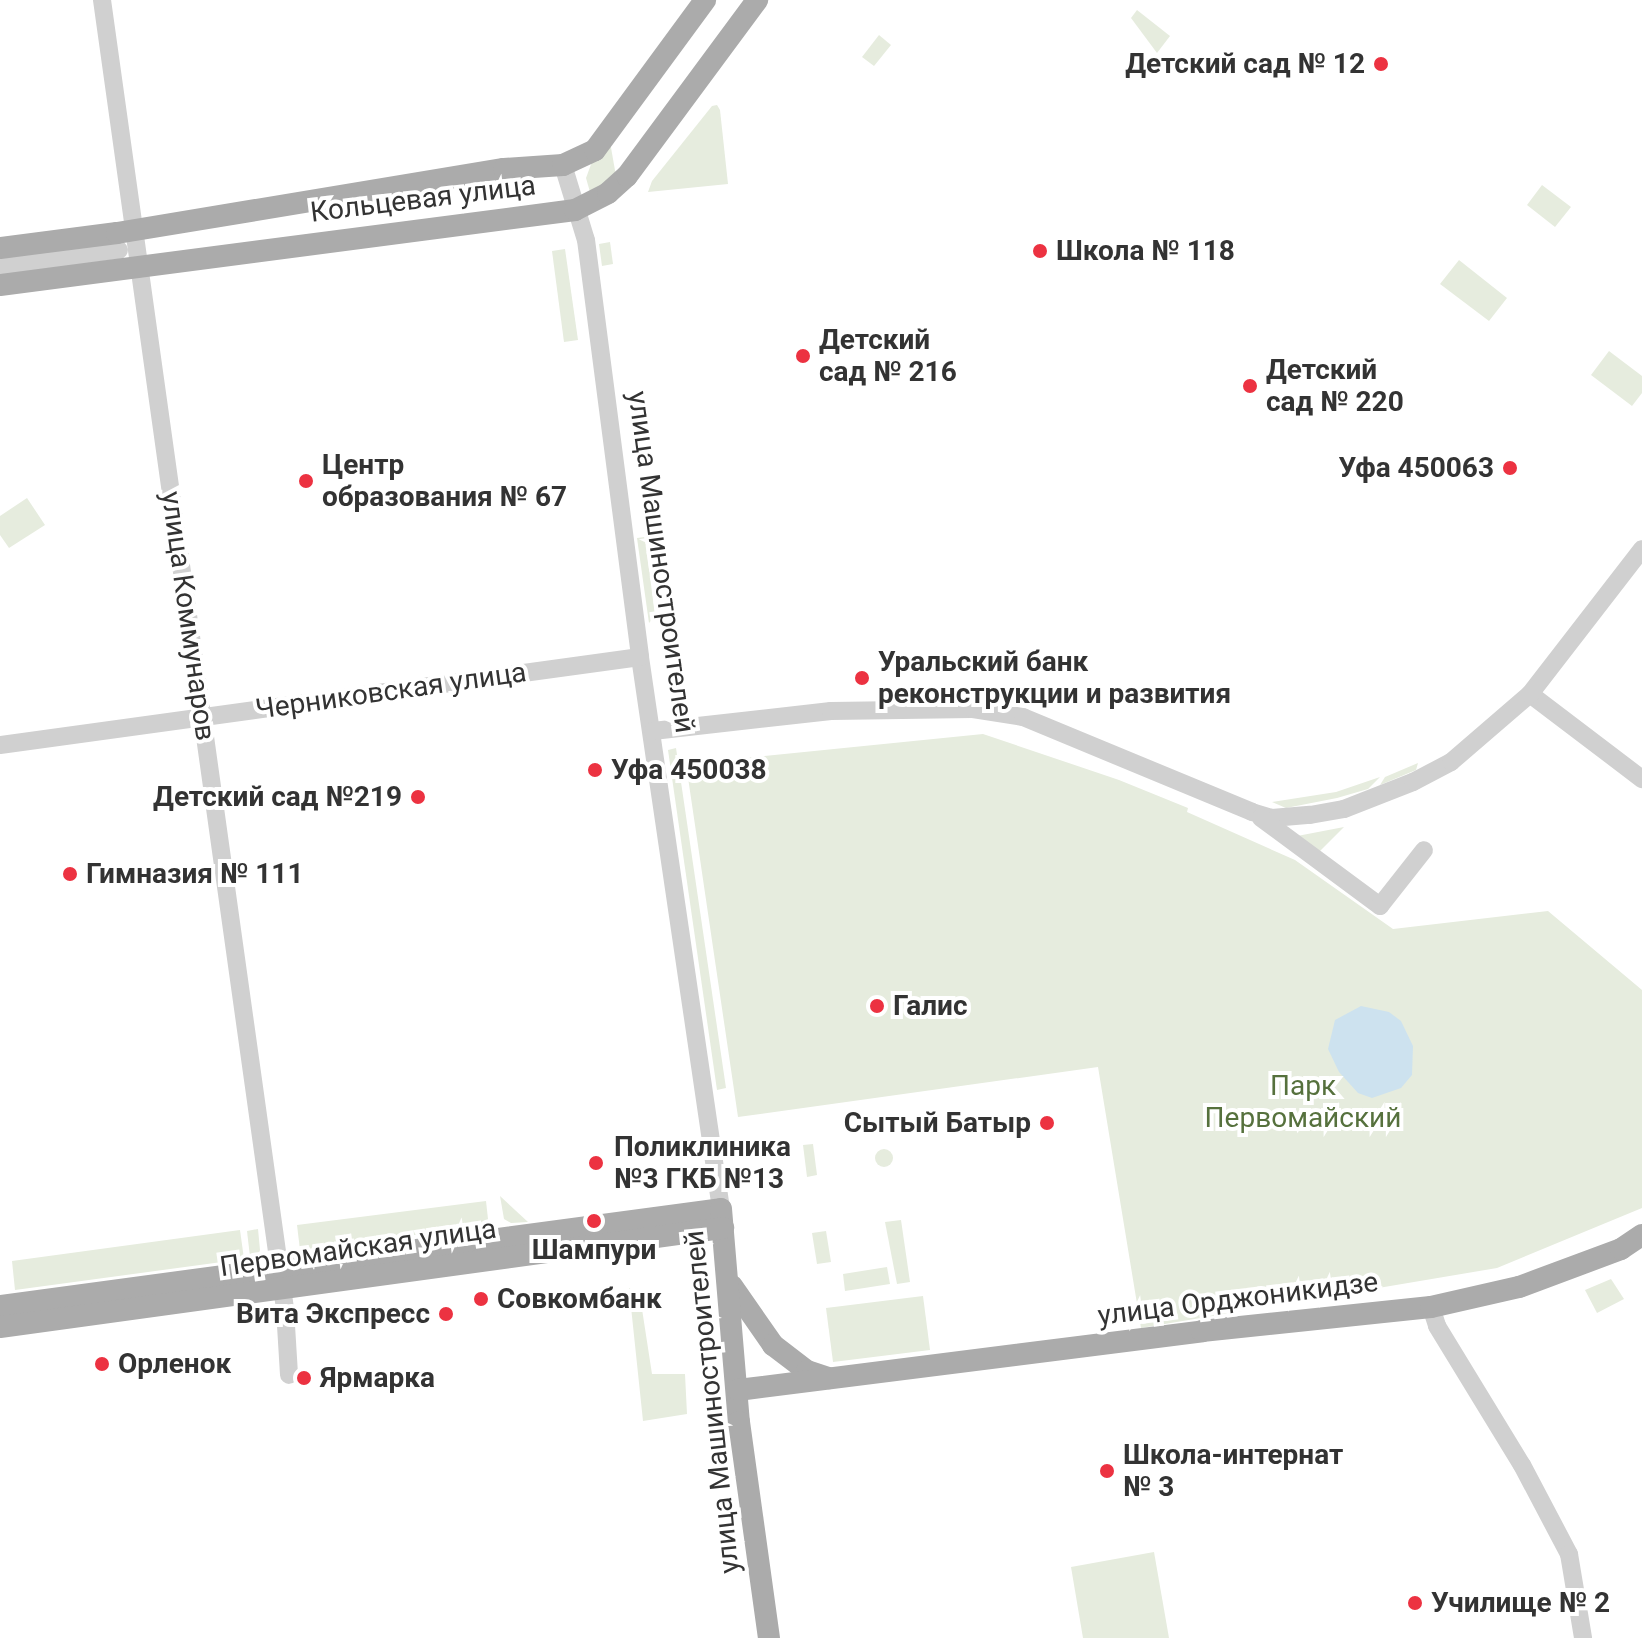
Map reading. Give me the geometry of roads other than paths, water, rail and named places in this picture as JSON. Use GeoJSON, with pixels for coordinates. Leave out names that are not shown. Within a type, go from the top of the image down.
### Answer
{"type":"FeatureCollection","features":[{"type":"Feature","properties":{"kind":"main road","name":"Кольцевая улица"},"geometry":{"type":"LineString","coordinates":[[0,248],[475,174],[563,165],[595,150],[705,0]]}},
{"type":"Feature","properties":{"kind":"main road","name":"Кольцевая улица"},"geometry":{"type":"LineString","coordinates":[[0,285],[575,210],[608,193],[627,176],[757,0]]}},
{"type":"Feature","properties":{"kind":"main road","name":"Первомайская улица"},"geometry":{"type":"LineString","coordinates":[[0,1327],[280,1279],[722,1219]]}},
{"type":"Feature","properties":{"kind":"main road","name":"улица Машиностроителей"},"geometry":{"type":"LineString","coordinates":[[722,1219],[739,1422],[769,1638]]}},
{"type":"Feature","properties":{"kind":"main road","name":"улица Орджоникидзе"},"geometry":{"type":"LineString","coordinates":[[738,1390],[1202,1331],[1431,1307],[1519,1287],[1621,1249],[1642,1235]]}},
{"type":"Feature","properties":{"kind":"main road","name":"Первомайская улица"},"geometry":{"type":"LineString","coordinates":[[0,1306],[280,1279]]}},
{"type":"Feature","properties":{"kind":"main road"},"geometry":{"type":"LineString","coordinates":[[729,1283],[773,1345],[807,1371],[830,1379]]}},
{"type":"Feature","properties":{"kind":"street","name":"улица Коммунаров"},"geometry":{"type":"LineString","coordinates":[[102,0],[280,1279],[289,1375]]}},
{"type":"Feature","properties":{"kind":"street","name":"улица Машиностроителей"},"geometry":{"type":"LineString","coordinates":[[563,165],[586,240],[640,657],[722,1219]]}},
{"type":"Feature","properties":{"kind":"street"},"geometry":{"type":"LineString","coordinates":[[0,266],[119,250]]}},
{"type":"Feature","properties":{"kind":"street"},"geometry":{"type":"LineString","coordinates":[[653,731],[831,711],[973,709],[1023,717],[1272,818],[1344,809],[1413,782],[1451,762],[1530,694],[1642,549]]}},
{"type":"Feature","properties":{"kind":"street","name":"Черниковская улица"},"geometry":{"type":"LineString","coordinates":[[0,745],[640,657]]}},
{"type":"Feature","properties":{"kind":"street"},"geometry":{"type":"LineString","coordinates":[[1530,694],[1642,779]]}},
{"type":"Feature","properties":{"kind":"street"},"geometry":{"type":"LineString","coordinates":[[1252,812],[1380,906],[1424,850]]}},
{"type":"Feature","properties":{"kind":"street"},"geometry":{"type":"LineString","coordinates":[[1431,1307],[1437,1326],[1522,1465],[1569,1554],[1583,1638]]}},
{"type":"Feature","properties":{"kind":"water"},"geometry":{"type":"Polygon","coordinates":[[[1361,1006],[1389,1012],[1401,1021],[1413,1046],[1412,1075],[1401,1088],[1372,1098],[1358,1093],[1339,1072],[1328,1049],[1335,1020],[1361,1006]]]}},
{"type":"Feature","properties":{"kind":"place","name":"Детский сад № 12"},"geometry":{"type":"Point","coordinates":[1381,64]}},
{"type":"Feature","properties":{"kind":"place","name":"Школа № 118"},"geometry":{"type":"Point","coordinates":[1040,251]}},
{"type":"Feature","properties":{"kind":"place","name":"Детский сад № 216"},"geometry":{"type":"Point","coordinates":[803,356]}},
{"type":"Feature","properties":{"kind":"place","name":"Детский сад № 220"},"geometry":{"type":"Point","coordinates":[1250,386]}},
{"type":"Feature","properties":{"kind":"place","name":"Уфа 450063"},"geometry":{"type":"Point","coordinates":[1510,468]}},
{"type":"Feature","properties":{"kind":"place","name":"Центр образования № 67"},"geometry":{"type":"Point","coordinates":[306,481]}},
{"type":"Feature","properties":{"kind":"place","name":"Уральский банк реконструкции и развития"},"geometry":{"type":"Point","coordinates":[862,678]}},
{"type":"Feature","properties":{"kind":"place","name":"Уфа 450038"},"geometry":{"type":"Point","coordinates":[595,770]}},
{"type":"Feature","properties":{"kind":"place","name":"Детский сад №219"},"geometry":{"type":"Point","coordinates":[418,797]}},
{"type":"Feature","properties":{"kind":"place","name":"Гимназия № 111"},"geometry":{"type":"Point","coordinates":[70,874]}},
{"type":"Feature","properties":{"kind":"place","name":"Галис"},"geometry":{"type":"Point","coordinates":[877,1006]}},
{"type":"Feature","properties":{"kind":"place","name":"Сытый Батыр"},"geometry":{"type":"Point","coordinates":[1047,1123]}},
{"type":"Feature","properties":{"kind":"place","name":"Поликлиника №3 ГКБ №13"},"geometry":{"type":"Point","coordinates":[596,1163]}},
{"type":"Feature","properties":{"kind":"place","name":"Шампури"},"geometry":{"type":"Point","coordinates":[594,1221]}},
{"type":"Feature","properties":{"kind":"place","name":"Совкомбанк"},"geometry":{"type":"Point","coordinates":[481,1299]}},
{"type":"Feature","properties":{"kind":"place","name":"Вита Экспресс"},"geometry":{"type":"Point","coordinates":[446,1314]}},
{"type":"Feature","properties":{"kind":"place","name":"Орленок"},"geometry":{"type":"Point","coordinates":[102,1364]}},
{"type":"Feature","properties":{"kind":"place","name":"Ярмарка"},"geometry":{"type":"Point","coordinates":[304,1378]}},
{"type":"Feature","properties":{"kind":"place","name":"Школа-интернат № 3"},"geometry":{"type":"Point","coordinates":[1107,1471]}},
{"type":"Feature","properties":{"kind":"place","name":"Училище № 2"},"geometry":{"type":"Point","coordinates":[1415,1603]}},
{"type":"Feature","properties":{"kind":"park label","name":"Парк Первомайский"},"geometry":{"type":"Point","coordinates":[1303,1102]}}]}
